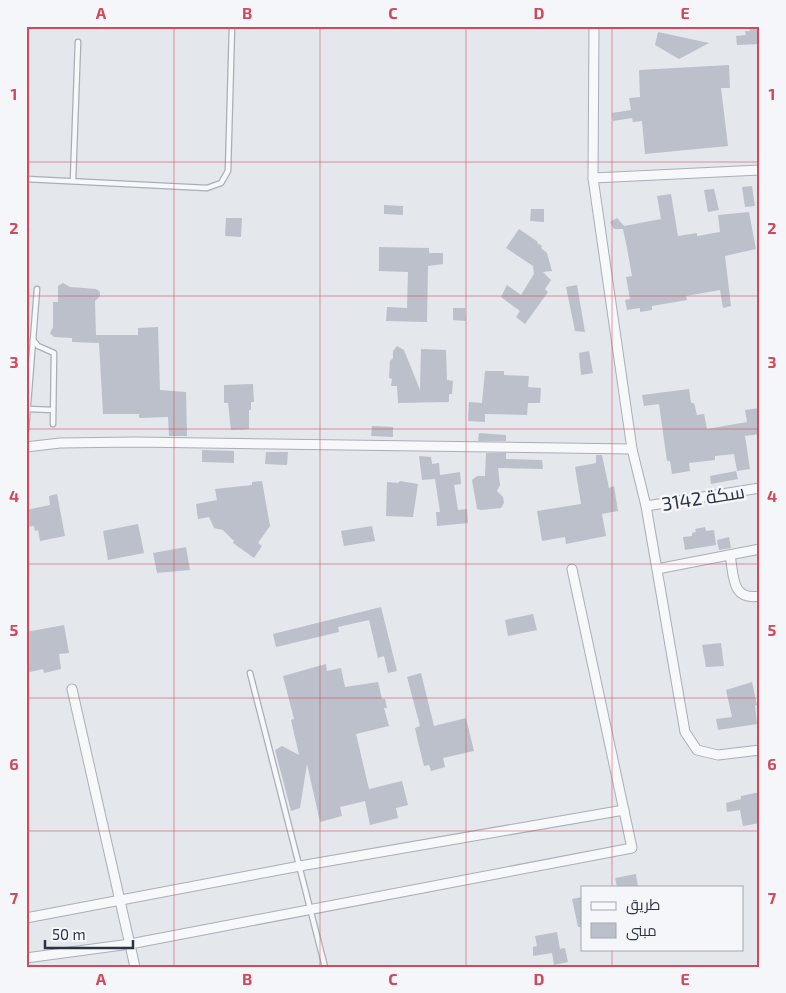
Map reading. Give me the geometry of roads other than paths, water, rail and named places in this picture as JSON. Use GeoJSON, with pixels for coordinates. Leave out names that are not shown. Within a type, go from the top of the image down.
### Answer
{"type":"FeatureCollection","features":[{"type":"Feature","properties":{"kind":"street"},"geometry":{"type":"LineString","coordinates":[[594,26],[593,178],[632,449],[646,506],[684,732],[697,750],[718,756],[760,750]]}},
{"type":"Feature","properties":{"kind":"street"},"geometry":{"type":"LineString","coordinates":[[593,178],[760,170]]}},
{"type":"Feature","properties":{"kind":"street"},"geometry":{"type":"LineString","coordinates":[[26,447],[60,443],[135,442],[632,449]]}},
{"type":"Feature","properties":{"kind":"street","name":"سكة 3142"},"geometry":{"type":"LineString","coordinates":[[646,506],[760,488]]}},
{"type":"Feature","properties":{"kind":"street"},"geometry":{"type":"LineString","coordinates":[[657,569],[760,549]]}},
{"type":"Feature","properties":{"kind":"street"},"geometry":{"type":"LineString","coordinates":[[730,555],[736,588],[741,595],[749,598],[760,596]]}},
{"type":"Feature","properties":{"kind":"street"},"geometry":{"type":"LineString","coordinates":[[26,958],[130,944],[632,848],[572,569]]}},
{"type":"Feature","properties":{"kind":"street"},"geometry":{"type":"LineString","coordinates":[[72,689],[135,967]]}},
{"type":"Feature","properties":{"kind":"street"},"geometry":{"type":"LineString","coordinates":[[26,918],[120,902],[300,866],[624,810]]}},
{"type":"Feature","properties":{"kind":"lane"},"geometry":{"type":"LineString","coordinates":[[26,179],[207,188],[221,183],[228,171],[232,26]]}},
{"type":"Feature","properties":{"kind":"lane"},"geometry":{"type":"LineString","coordinates":[[73,180],[78,42]]}},
{"type":"Feature","properties":{"kind":"lane"},"geometry":{"type":"LineString","coordinates":[[26,430],[37,289]]}},
{"type":"Feature","properties":{"kind":"lane"},"geometry":{"type":"LineString","coordinates":[[33,340],[38,346],[54,352],[53,424]]}},
{"type":"Feature","properties":{"kind":"lane"},"geometry":{"type":"LineString","coordinates":[[28,409],[53,410]]}},
{"type":"Feature","properties":{"kind":"lane"},"geometry":{"type":"LineString","coordinates":[[250,673],[325,967]]}}]}
